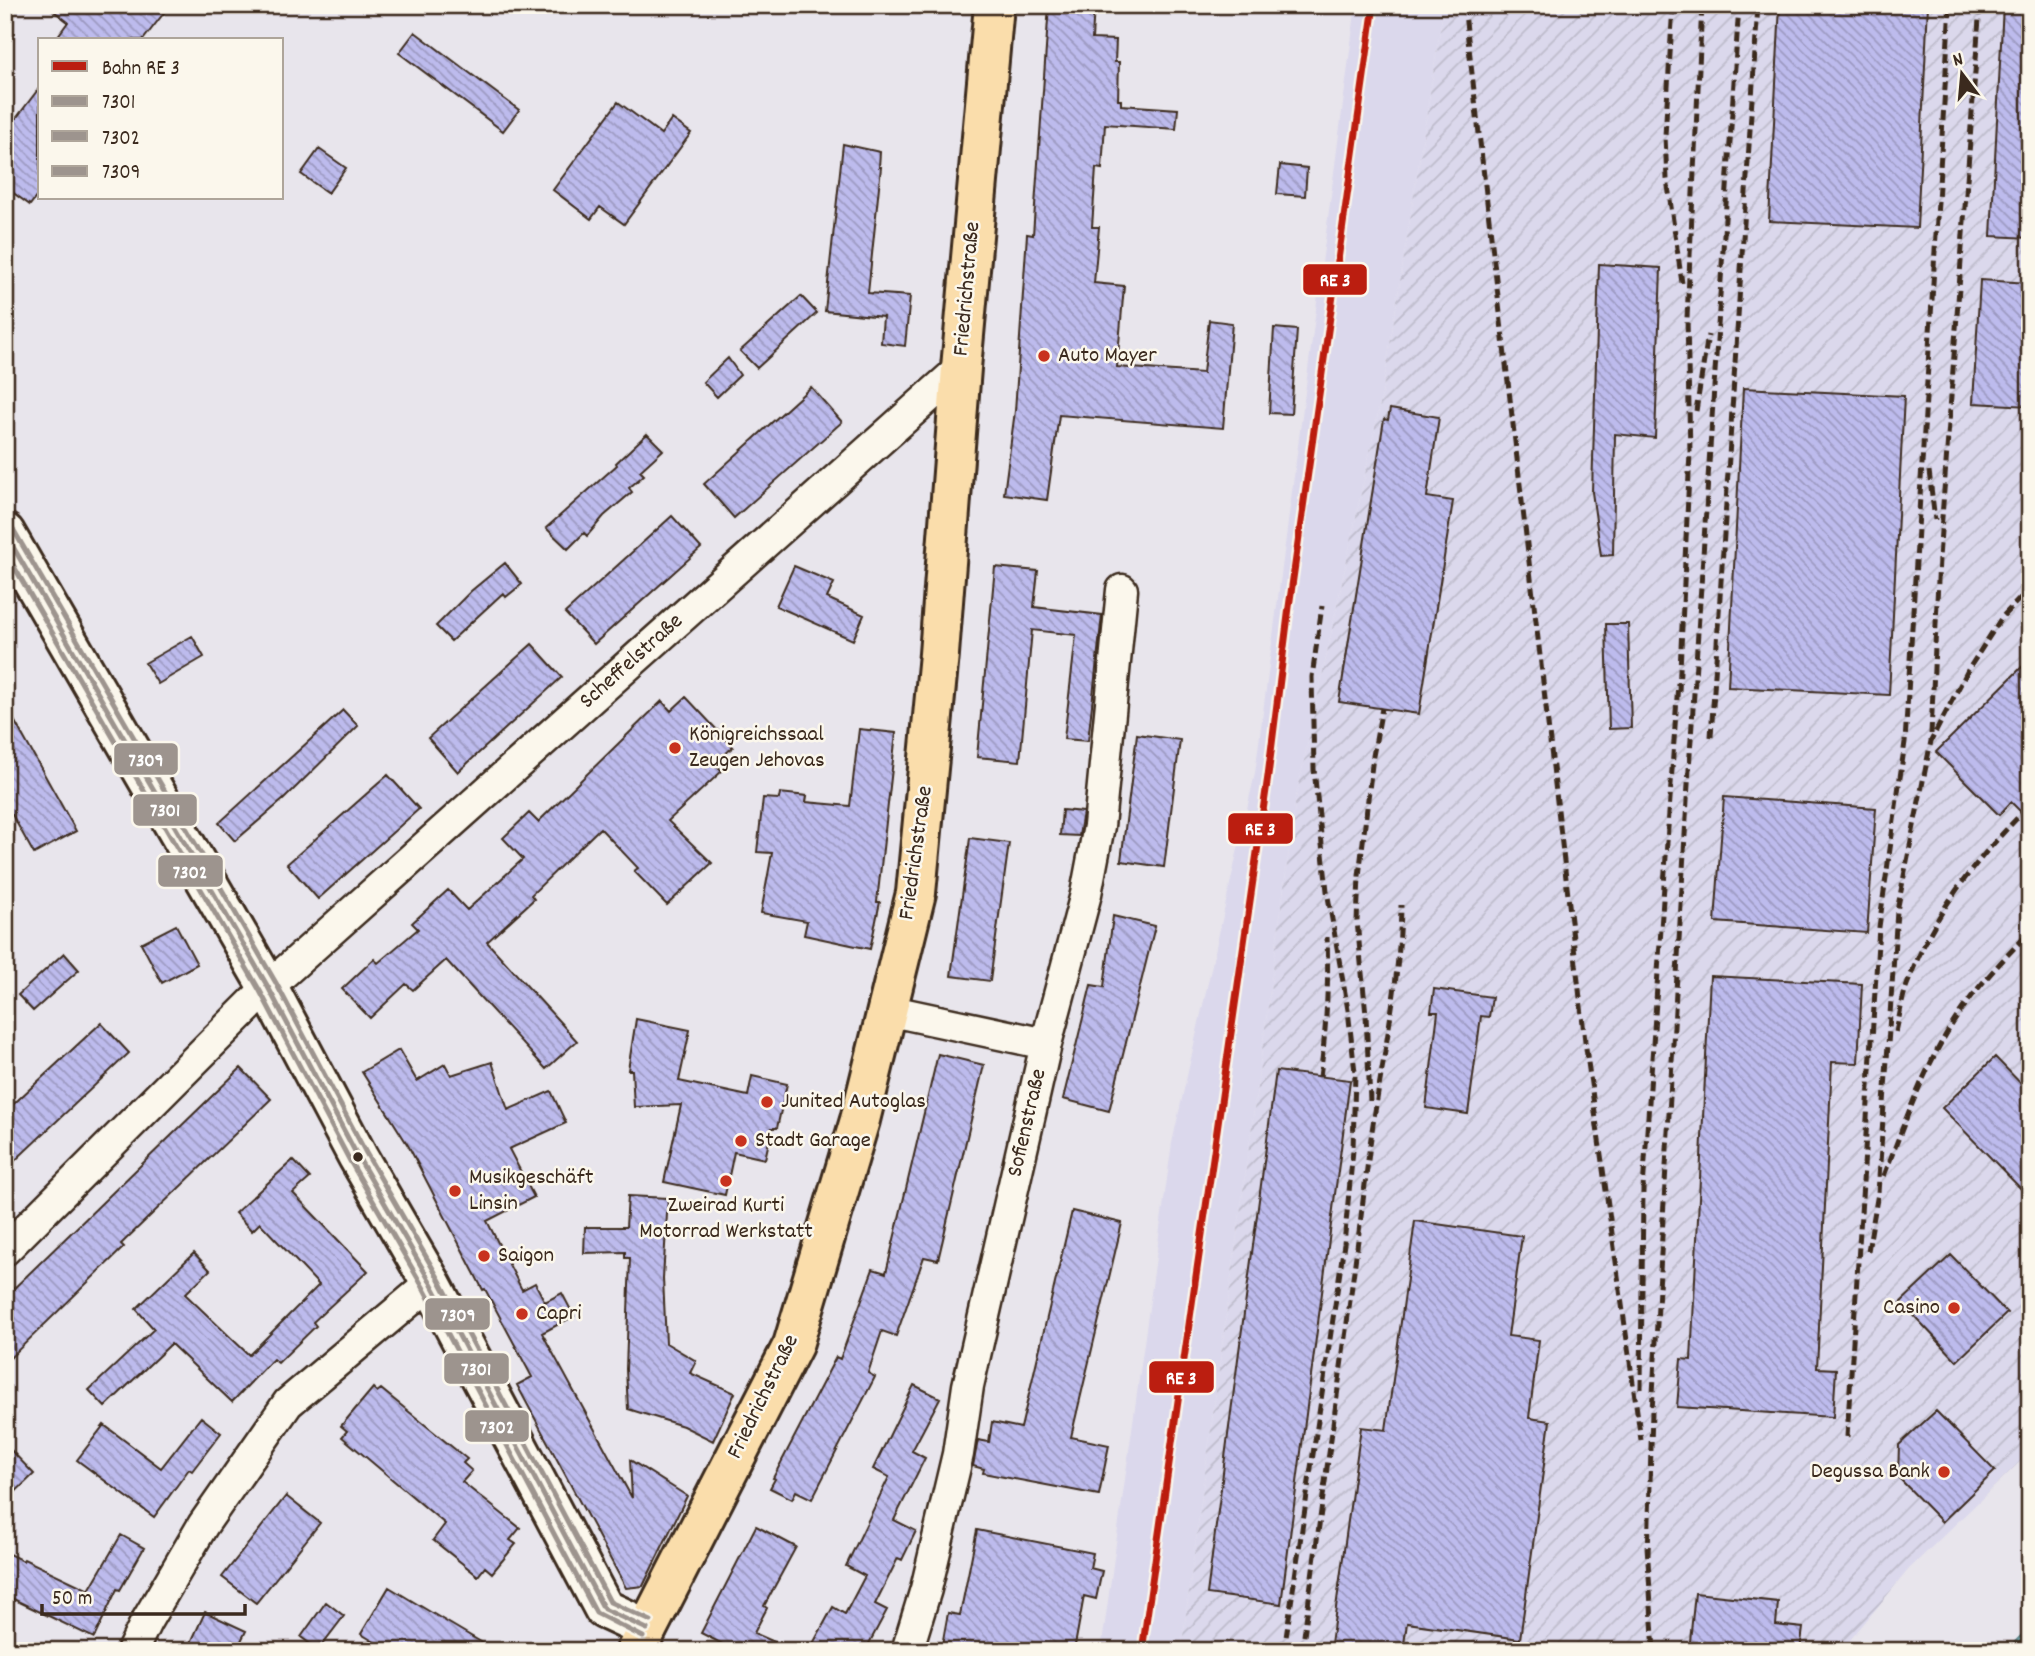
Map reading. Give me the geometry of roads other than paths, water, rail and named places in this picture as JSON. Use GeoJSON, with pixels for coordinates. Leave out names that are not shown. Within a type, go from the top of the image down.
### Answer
{"type":"FeatureCollection","features":[{"type":"Feature","properties":{"kind":"main road","name":"Friedrichstraße"},"geometry":{"type":"LineString","coordinates":[[642,1640],[793,1345],[859,1120],[916,893],[994,5]]}},
{"type":"Feature","properties":{"kind":"street","name":"Scheffelstraße"},"geometry":{"type":"LineString","coordinates":[[5,1250],[268,987],[961,368]]}},
{"type":"Feature","properties":{"kind":"street"},"geometry":{"type":"LineString","coordinates":[[5,533],[268,987],[604,1609],[642,1640]]}},
{"type":"Feature","properties":{"kind":"street","name":"Sofienstraße"},"geometry":{"type":"LineString","coordinates":[[907,1651],[926,1590],[958,1454],[968,1386],[1046,1044],[1086,894],[1099,826],[1122,590]]}},
{"type":"Feature","properties":{"kind":"street"},"geometry":{"type":"LineString","coordinates":[[887,1010],[1046,1044]]}},
{"type":"Feature","properties":{"kind":"street"},"geometry":{"type":"LineString","coordinates":[[132,1651],[203,1525],[288,1403],[430,1283]]}},
{"type":"Feature","properties":{"kind":"water"},"geometry":{"type":"Polygon","coordinates":[[[2030,1627],[2030,1651],[2006,1651],[2030,1627]]]}},
{"type":"Feature","properties":{"kind":"railway"},"geometry":{"type":"LineString","coordinates":[[1464,5],[1585,1041],[1641,1440]]}},
{"type":"Feature","properties":{"kind":"railway"},"geometry":{"type":"LineString","coordinates":[[1673,5],[1665,136],[1667,179],[1682,283]]}},
{"type":"Feature","properties":{"kind":"railway"},"geometry":{"type":"LineString","coordinates":[[1679,692],[1690,452],[1687,318],[1702,5]]}},
{"type":"Feature","properties":{"kind":"railway"},"geometry":{"type":"LineString","coordinates":[[1648,1556],[1652,1411],[1687,800],[1739,5]]}},
{"type":"Feature","properties":{"kind":"railway"},"geometry":{"type":"LineString","coordinates":[[1711,737],[1758,5]]}},
{"type":"Feature","properties":{"kind":"railway"},"geometry":{"type":"LineString","coordinates":[[1847,1437],[1879,927],[1905,742],[1950,5]]}},
{"type":"Feature","properties":{"kind":"railway"},"geometry":{"type":"LineString","coordinates":[[1931,734],[1939,558],[1980,5]]}},
{"type":"Feature","properties":{"kind":"railway"},"geometry":{"type":"LineString","coordinates":[[1696,411],[1708,335]]}},
{"type":"Feature","properties":{"kind":"railway"},"geometry":{"type":"LineString","coordinates":[[1929,471],[1935,520]]}},
{"type":"Feature","properties":{"kind":"railway"},"geometry":{"type":"LineString","coordinates":[[1868,1251],[1878,1193],[1897,911],[1931,741],[1968,670],[2002,617],[2030,588]]}},
{"type":"Feature","properties":{"kind":"railway"},"geometry":{"type":"LineString","coordinates":[[1284,1651],[1344,1244],[1353,1150],[1355,1072],[1348,1010],[1327,891],[1314,769],[1312,677],[1322,606]]}},
{"type":"Feature","properties":{"kind":"railway"},"geometry":{"type":"LineString","coordinates":[[1641,1389],[1643,1189],[1678,683]]}},
{"type":"Feature","properties":{"kind":"railway"},"geometry":{"type":"LineString","coordinates":[[1370,1101],[1366,1015],[1357,921],[1359,876],[1373,756],[1382,708]]}},
{"type":"Feature","properties":{"kind":"railway"},"geometry":{"type":"LineString","coordinates":[[1896,1032],[1909,980],[1931,931],[1975,865],[2030,805]]}},
{"type":"Feature","properties":{"kind":"railway"},"geometry":{"type":"LineString","coordinates":[[1302,1651],[1369,1152],[1393,998],[1401,905]]}},
{"type":"Feature","properties":{"kind":"railway"},"geometry":{"type":"LineString","coordinates":[[1884,1176],[1915,1098],[1942,1041],[1979,987],[2030,932]]}},
{"type":"Feature","properties":{"kind":"railway"},"geometry":{"type":"LineString","coordinates":[[1320,1077],[1328,973],[1327,937]]}},
{"type":"Feature","properties":{"kind":"railway"},"geometry":{"type":"LineString","coordinates":[[1647,1546],[1654,1651]]}},
{"type":"Feature","properties":{"kind":"place","name":"Auto Mayer"},"geometry":{"type":"Point","coordinates":[1044,356]}},
{"type":"Feature","properties":{"kind":"place","name":"Königreichssaal Zeugen Jehovas"},"geometry":{"type":"Point","coordinates":[675,748]}},
{"type":"Feature","properties":{"kind":"place","name":"Junited Autoglas"},"geometry":{"type":"Point","coordinates":[767,1102]}},
{"type":"Feature","properties":{"kind":"place","name":"Stadt Garage"},"geometry":{"type":"Point","coordinates":[741,1141]}},
{"type":"Feature","properties":{"kind":"place","name":"Zweirad Kurti Motorrad Werkstatt"},"geometry":{"type":"Point","coordinates":[726,1181]}},
{"type":"Feature","properties":{"kind":"place","name":"Musikgeschäft Linsin"},"geometry":{"type":"Point","coordinates":[455,1191]}},
{"type":"Feature","properties":{"kind":"place","name":"Saigon"},"geometry":{"type":"Point","coordinates":[484,1256]}},
{"type":"Feature","properties":{"kind":"place","name":"Casino"},"geometry":{"type":"Point","coordinates":[1954,1308]}},
{"type":"Feature","properties":{"kind":"place","name":"Capri"},"geometry":{"type":"Point","coordinates":[522,1314]}},
{"type":"Feature","properties":{"kind":"place","name":"Degussa Bank"},"geometry":{"type":"Point","coordinates":[1944,1472]}}]}
